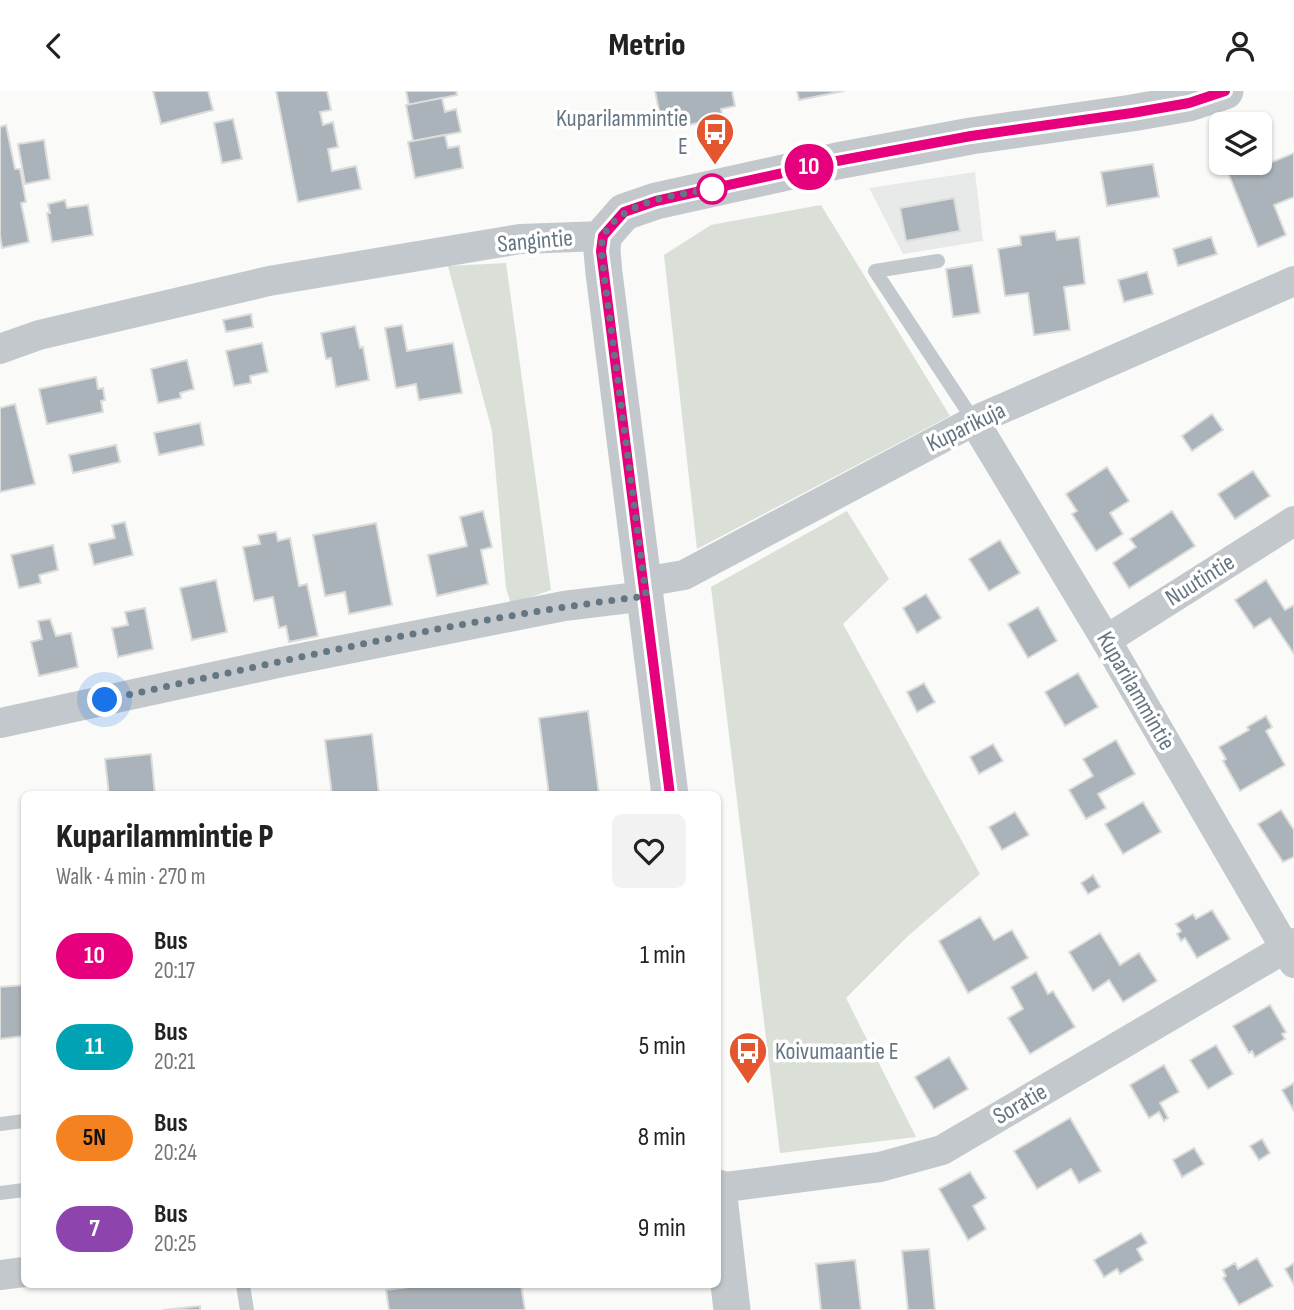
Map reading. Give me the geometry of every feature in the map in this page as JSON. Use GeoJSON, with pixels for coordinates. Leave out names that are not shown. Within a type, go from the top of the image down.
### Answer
{"type":"FeatureCollection","features":[{"type":"Feature","properties":{"kind":"street","name":"Sangintie"},"geometry":{"type":"LineString","coordinates":[[0,349],[39,335],[269,281],[520,239],[603,236],[624,212],[656,201],[837,161],[971,136],[1189,103],[1223,91]]}},
{"type":"Feature","properties":{"kind":"street"},"geometry":{"type":"LineString","coordinates":[[603,236],[601,251],[670,791]]}},
{"type":"Feature","properties":{"kind":"street","name":"Kuparikuja"},"geometry":{"type":"LineString","coordinates":[[0,723],[282,662],[645,589],[684,575],[974,421],[1294,281]]}},
{"type":"Feature","properties":{"kind":"street","name":"Kuparilammintie"},"geometry":{"type":"LineString","coordinates":[[974,421],[1291,951]]}},
{"type":"Feature","properties":{"kind":"street","name":"Nuutintie"},"geometry":{"type":"LineString","coordinates":[[1107,640],[1294,521]]}},
{"type":"Feature","properties":{"kind":"street","name":"Soratie"},"geometry":{"type":"LineString","coordinates":[[721,1188],[880,1167],[942,1150],[1291,951]]}},
{"type":"Feature","properties":{"kind":"street"},"geometry":{"type":"LineString","coordinates":[[721,1214],[732,1310]]}},
{"type":"Feature","properties":{"kind":"street"},"geometry":{"type":"LineString","coordinates":[[0,1275],[21,1272]]}},
{"type":"Feature","properties":{"kind":"lane"},"geometry":{"type":"LineString","coordinates":[[938,261],[875,271],[974,421]]}},
{"type":"Feature","properties":{"kind":"lane"},"geometry":{"type":"LineString","coordinates":[[0,1124],[21,1121]]}},
{"type":"Feature","properties":{"kind":"lane"},"geometry":{"type":"LineString","coordinates":[[0,1193],[21,1190]]}},
{"type":"Feature","properties":{"kind":"lane"},"geometry":{"type":"LineString","coordinates":[[243,1288],[247,1310]]}},
{"type":"Feature","properties":{"kind":"shaded area"},"geometry":{"type":"Polygon","coordinates":[[[975,172],[983,241],[903,254],[869,188],[975,172]]]}},
{"type":"Feature","properties":{"kind":"shaded area"},"geometry":{"type":"Polygon","coordinates":[[[821,205],[950,416],[697,549],[664,255],[711,225],[821,205]]]}},
{"type":"Feature","properties":{"kind":"shaded area"},"geometry":{"type":"Polygon","coordinates":[[[506,263],[551,590],[511,604],[506,588],[492,431],[448,266],[506,263]]]}},
{"type":"Feature","properties":{"kind":"shaded area"},"geometry":{"type":"Polygon","coordinates":[[[847,511],[889,579],[843,624],[980,874],[908,936],[846,998],[916,1137],[780,1153],[711,587],[847,511]]]}},
{"type":"Feature","properties":{"kind":"building"},"geometry":{"type":"Polygon","coordinates":[[[153,91],[208,91],[213,110],[161,124],[153,91]]]}},
{"type":"Feature","properties":{"kind":"building"},"geometry":{"type":"Polygon","coordinates":[[[276,91],[327,91],[331,110],[320,112],[323,125],[333,122],[338,147],[328,149],[332,171],[356,166],[361,189],[298,202],[276,91]]]}},
{"type":"Feature","properties":{"kind":"building"},"geometry":{"type":"Polygon","coordinates":[[[406,91],[456,91],[457,95],[409,105],[406,91]]]}},
{"type":"Feature","properties":{"kind":"building"},"geometry":{"type":"Polygon","coordinates":[[[655,91],[732,91],[735,106],[721,109],[723,118],[678,127],[676,117],[661,120],[655,91]]]}},
{"type":"Feature","properties":{"kind":"building"},"geometry":{"type":"Polygon","coordinates":[[[797,91],[844,91],[799,100],[797,91]]]}},
{"type":"Feature","properties":{"kind":"building"},"geometry":{"type":"Polygon","coordinates":[[[442,98],[445,112],[456,109],[461,132],[413,141],[406,105],[442,98]]]}},
{"type":"Feature","properties":{"kind":"building"},"geometry":{"type":"Polygon","coordinates":[[[233,119],[242,159],[222,163],[214,123],[233,119]]]}},
{"type":"Feature","properties":{"kind":"building"},"geometry":{"type":"Polygon","coordinates":[[[6,125],[15,169],[20,169],[26,202],[21,203],[29,242],[2,248],[0,127],[6,125]]]}},
{"type":"Feature","properties":{"kind":"building"},"geometry":{"type":"Polygon","coordinates":[[[445,135],[448,148],[459,146],[463,168],[415,178],[408,142],[445,135]]]}},
{"type":"Feature","properties":{"kind":"building"},"geometry":{"type":"Polygon","coordinates":[[[44,140],[50,179],[25,184],[18,144],[44,140]]]}},
{"type":"Feature","properties":{"kind":"building"},"geometry":{"type":"Polygon","coordinates":[[[1294,153],[1294,197],[1274,205],[1286,235],[1258,247],[1229,175],[1272,175],[1272,162],[1294,153]]]}},
{"type":"Feature","properties":{"kind":"building"},"geometry":{"type":"Polygon","coordinates":[[[1153,164],[1159,197],[1107,206],[1101,172],[1153,164]]]}},
{"type":"Feature","properties":{"kind":"building"},"geometry":{"type":"Polygon","coordinates":[[[954,198],[960,231],[906,241],[900,208],[954,198]]]}},
{"type":"Feature","properties":{"kind":"building"},"geometry":{"type":"Polygon","coordinates":[[[65,200],[67,208],[88,205],[93,235],[52,242],[48,204],[65,200]]]}},
{"type":"Feature","properties":{"kind":"building"},"geometry":{"type":"Polygon","coordinates":[[[1055,231],[1057,240],[1079,237],[1085,284],[1064,287],[1070,330],[1034,335],[1028,293],[1005,296],[998,249],[1021,245],[1020,236],[1055,231]]]}},
{"type":"Feature","properties":{"kind":"building"},"geometry":{"type":"Polygon","coordinates":[[[1211,237],[1217,254],[1178,266],[1173,249],[1211,237]]]}},
{"type":"Feature","properties":{"kind":"building"},"geometry":{"type":"Polygon","coordinates":[[[972,265],[980,313],[953,317],[946,269],[972,265]]]}},
{"type":"Feature","properties":{"kind":"building"},"geometry":{"type":"Polygon","coordinates":[[[1147,272],[1153,294],[1124,302],[1118,280],[1147,272]]]}},
{"type":"Feature","properties":{"kind":"building"},"geometry":{"type":"Polygon","coordinates":[[[251,314],[253,327],[226,332],[223,320],[251,314]]]}},
{"type":"Feature","properties":{"kind":"building"},"geometry":{"type":"Polygon","coordinates":[[[402,325],[407,351],[453,343],[462,393],[419,400],[416,384],[396,388],[385,328],[402,325]]]}},
{"type":"Feature","properties":{"kind":"building"},"geometry":{"type":"Polygon","coordinates":[[[355,326],[360,348],[363,347],[369,380],[336,387],[331,358],[326,359],[321,333],[355,326]]]}},
{"type":"Feature","properties":{"kind":"building"},"geometry":{"type":"Polygon","coordinates":[[[262,343],[268,372],[250,376],[251,383],[234,386],[226,351],[262,343]]]}},
{"type":"Feature","properties":{"kind":"building"},"geometry":{"type":"Polygon","coordinates":[[[187,360],[194,389],[180,393],[181,398],[158,403],[151,369],[187,360]]]}},
{"type":"Feature","properties":{"kind":"building"},"geometry":{"type":"Polygon","coordinates":[[[96,377],[98,389],[103,388],[103,412],[47,424],[39,389],[96,377]]]}},
{"type":"Feature","properties":{"kind":"building"},"geometry":{"type":"Polygon","coordinates":[[[15,404],[35,484],[0,492],[0,408],[15,404]]]}},
{"type":"Feature","properties":{"kind":"building"},"geometry":{"type":"Polygon","coordinates":[[[1212,414],[1223,430],[1192,451],[1182,436],[1212,414]]]}},
{"type":"Feature","properties":{"kind":"building"},"geometry":{"type":"Polygon","coordinates":[[[200,423],[204,445],[159,455],[154,433],[200,423]]]}},
{"type":"Feature","properties":{"kind":"building"},"geometry":{"type":"Polygon","coordinates":[[[116,445],[120,462],[73,473],[69,455],[116,445]]]}},
{"type":"Feature","properties":{"kind":"building"},"geometry":{"type":"Polygon","coordinates":[[[1107,467],[1129,501],[1110,513],[1123,534],[1096,551],[1072,514],[1077,511],[1066,494],[1107,467]]]}},
{"type":"Feature","properties":{"kind":"building"},"geometry":{"type":"Polygon","coordinates":[[[1253,471],[1270,496],[1235,519],[1218,494],[1253,471]]]}},
{"type":"Feature","properties":{"kind":"building"},"geometry":{"type":"Polygon","coordinates":[[[483,511],[492,547],[481,550],[488,584],[437,596],[428,555],[467,546],[460,517],[483,511]]]}},
{"type":"Feature","properties":{"kind":"building"},"geometry":{"type":"Polygon","coordinates":[[[1172,511],[1195,546],[1129,588],[1113,563],[1136,547],[1130,539],[1172,511]]]}},
{"type":"Feature","properties":{"kind":"building"},"geometry":{"type":"Polygon","coordinates":[[[125,522],[133,555],[94,565],[89,544],[115,538],[112,525],[125,522]]]}},
{"type":"Feature","properties":{"kind":"building"},"geometry":{"type":"Polygon","coordinates":[[[376,523],[392,605],[349,614],[345,592],[325,596],[313,535],[376,523]]]}},
{"type":"Feature","properties":{"kind":"building"},"geometry":{"type":"Polygon","coordinates":[[[276,532],[278,541],[290,538],[299,586],[307,584],[318,636],[289,642],[286,626],[279,628],[273,597],[254,601],[243,547],[260,544],[258,535],[276,532]]]}},
{"type":"Feature","properties":{"kind":"building"},"geometry":{"type":"Polygon","coordinates":[[[1000,540],[1020,573],[989,591],[969,559],[1000,540]]]}},
{"type":"Feature","properties":{"kind":"building"},"geometry":{"type":"Polygon","coordinates":[[[53,545],[58,570],[39,575],[41,583],[19,588],[11,555],[53,545]]]}},
{"type":"Feature","properties":{"kind":"building"},"geometry":{"type":"Polygon","coordinates":[[[216,580],[227,632],[192,640],[180,588],[216,580]]]}},
{"type":"Feature","properties":{"kind":"building"},"geometry":{"type":"Polygon","coordinates":[[[1266,580],[1285,610],[1294,605],[1294,654],[1270,618],[1254,628],[1235,600],[1266,580]]]}},
{"type":"Feature","properties":{"kind":"building"},"geometry":{"type":"Polygon","coordinates":[[[926,594],[941,618],[917,633],[903,608],[926,594]]]}},
{"type":"Feature","properties":{"kind":"building"},"geometry":{"type":"Polygon","coordinates":[[[1038,607],[1057,641],[1028,658],[1008,624],[1038,607]]]}},
{"type":"Feature","properties":{"kind":"building"},"geometry":{"type":"Polygon","coordinates":[[[145,608],[153,649],[118,657],[112,628],[128,625],[125,612],[145,608]]]}},
{"type":"Feature","properties":{"kind":"building"},"geometry":{"type":"Polygon","coordinates":[[[50,619],[56,636],[71,633],[78,667],[39,676],[31,642],[42,639],[38,621],[50,619]]]}},
{"type":"Feature","properties":{"kind":"building"},"geometry":{"type":"Polygon","coordinates":[[[1078,673],[1098,707],[1065,726],[1045,692],[1078,673]]]}},
{"type":"Feature","properties":{"kind":"building"},"geometry":{"type":"Polygon","coordinates":[[[924,683],[935,702],[917,712],[907,692],[924,683]]]}},
{"type":"Feature","properties":{"kind":"building"},"geometry":{"type":"Polygon","coordinates":[[[588,711],[598,791],[548,791],[539,718],[588,711]]]}},
{"type":"Feature","properties":{"kind":"building"},"geometry":{"type":"Polygon","coordinates":[[[1266,716],[1272,727],[1266,731],[1285,765],[1240,791],[1223,761],[1226,759],[1219,747],[1249,730],[1247,727],[1266,716]]]}},
{"type":"Feature","properties":{"kind":"building"},"geometry":{"type":"Polygon","coordinates":[[[372,734],[379,791],[331,791],[325,740],[372,734]]]}},
{"type":"Feature","properties":{"kind":"building"},"geometry":{"type":"Polygon","coordinates":[[[1116,740],[1135,774],[1098,794],[1106,808],[1086,819],[1069,790],[1093,776],[1083,759],[1116,740]]]}},
{"type":"Feature","properties":{"kind":"building"},"geometry":{"type":"Polygon","coordinates":[[[993,744],[1003,761],[979,774],[970,757],[993,744]]]}},
{"type":"Feature","properties":{"kind":"building"},"geometry":{"type":"Polygon","coordinates":[[[151,754],[155,791],[109,791],[105,759],[151,754]]]}},
{"type":"Feature","properties":{"kind":"building"},"geometry":{"type":"Polygon","coordinates":[[[1143,802],[1161,832],[1123,854],[1105,824],[1143,802]]]}},
{"type":"Feature","properties":{"kind":"building"},"geometry":{"type":"Polygon","coordinates":[[[1281,810],[1294,830],[1294,857],[1283,862],[1258,824],[1281,810]]]}},
{"type":"Feature","properties":{"kind":"building"},"geometry":{"type":"Polygon","coordinates":[[[1015,812],[1029,835],[1002,850],[989,827],[1015,812]]]}},
{"type":"Feature","properties":{"kind":"building"},"geometry":{"type":"Polygon","coordinates":[[[1093,875],[1100,887],[1088,894],[1081,883],[1093,875]]]}},
{"type":"Feature","properties":{"kind":"building"},"geometry":{"type":"Polygon","coordinates":[[[1212,910],[1230,939],[1197,958],[1185,938],[1181,941],[1177,934],[1181,931],[1176,924],[1193,914],[1196,919],[1212,910]]]}},
{"type":"Feature","properties":{"kind":"building"},"geometry":{"type":"Polygon","coordinates":[[[980,917],[994,940],[1012,930],[1028,958],[968,993],[939,941],[980,917]]]}},
{"type":"Feature","properties":{"kind":"building"},"geometry":{"type":"Polygon","coordinates":[[[1100,933],[1120,965],[1139,953],[1157,981],[1123,1002],[1109,980],[1093,991],[1069,952],[1100,933]]]}},
{"type":"Feature","properties":{"kind":"building"},"geometry":{"type":"Polygon","coordinates":[[[1036,972],[1048,994],[1053,991],[1075,1027],[1030,1054],[1008,1018],[1023,1009],[1011,987],[1036,972]]]}},
{"type":"Feature","properties":{"kind":"building"},"geometry":{"type":"Polygon","coordinates":[[[21,985],[21,1036],[0,1039],[0,987],[21,985]]]}},
{"type":"Feature","properties":{"kind":"building"},"geometry":{"type":"Polygon","coordinates":[[[1270,1005],[1286,1032],[1282,1034],[1285,1039],[1255,1057],[1252,1051],[1249,1053],[1233,1026],[1270,1005]]]}},
{"type":"Feature","properties":{"kind":"building"},"geometry":{"type":"Polygon","coordinates":[[[1216,1045],[1233,1074],[1208,1089],[1190,1060],[1216,1045]]]}},
{"type":"Feature","properties":{"kind":"building"},"geometry":{"type":"Polygon","coordinates":[[[949,1057],[968,1089],[934,1109],[915,1077],[949,1057]]]}},
{"type":"Feature","properties":{"kind":"building"},"geometry":{"type":"Polygon","coordinates":[[[1164,1065],[1179,1092],[1160,1103],[1168,1118],[1164,1121],[1159,1112],[1149,1118],[1130,1085],[1164,1065]]]}},
{"type":"Feature","properties":{"kind":"building"},"geometry":{"type":"Polygon","coordinates":[[[1294,1083],[1294,1111],[1282,1090],[1294,1083]]]}},
{"type":"Feature","properties":{"kind":"building"},"geometry":{"type":"Polygon","coordinates":[[[1070,1118],[1101,1171],[1079,1183],[1071,1169],[1037,1189],[1014,1151],[1070,1118]]]}},
{"type":"Feature","properties":{"kind":"building"},"geometry":{"type":"Polygon","coordinates":[[[1262,1139],[1270,1153],[1259,1160],[1250,1146],[1262,1139]]]}},
{"type":"Feature","properties":{"kind":"building"},"geometry":{"type":"Polygon","coordinates":[[[1194,1148],[1204,1164],[1182,1177],[1173,1160],[1194,1148]]]}},
{"type":"Feature","properties":{"kind":"building"},"geometry":{"type":"Polygon","coordinates":[[[970,1172],[986,1198],[973,1206],[986,1229],[968,1240],[939,1189],[970,1172]]]}},
{"type":"Feature","properties":{"kind":"building"},"geometry":{"type":"Polygon","coordinates":[[[1141,1233],[1147,1243],[1137,1249],[1143,1260],[1120,1274],[1117,1269],[1104,1277],[1094,1260],[1141,1233]]]}},
{"type":"Feature","properties":{"kind":"building"},"geometry":{"type":"Polygon","coordinates":[[[929,1249],[935,1310],[908,1310],[902,1251],[929,1249]]]}},
{"type":"Feature","properties":{"kind":"building"},"geometry":{"type":"Polygon","coordinates":[[[1257,1258],[1273,1286],[1239,1305],[1223,1278],[1226,1276],[1223,1270],[1235,1263],[1238,1269],[1257,1258]]]}},
{"type":"Feature","properties":{"kind":"building"},"geometry":{"type":"Polygon","coordinates":[[[855,1260],[861,1310],[821,1310],[816,1264],[855,1260]]]}},
{"type":"Feature","properties":{"kind":"building"},"geometry":{"type":"Polygon","coordinates":[[[1294,1263],[1294,1285],[1285,1269],[1294,1263]]]}},
{"type":"Feature","properties":{"kind":"building"},"geometry":{"type":"Polygon","coordinates":[[[521,1288],[525,1310],[389,1310],[386,1290],[521,1288]]]}},
{"type":"Feature","properties":{"kind":"building"},"geometry":{"type":"Polygon","coordinates":[[[200,1306],[200,1310],[163,1310],[200,1306]]]}},
{"type":"Feature","properties":{"kind":"bus line","name":"10"},"geometry":{"type":"LineString","coordinates":[[670,791],[601,251],[603,236],[624,212],[656,201],[837,161],[971,136],[1189,103],[1225,91]]}},
{"type":"Feature","properties":{"kind":"place","name":"Kuparilammintie E"},"geometry":{"type":"Point","coordinates":[715,166]}},
{"type":"Feature","properties":{"kind":"place","name":"Koivumaantie E"},"geometry":{"type":"Point","coordinates":[748,1085]}},
{"type":"Feature","properties":{"kind":"route"},"geometry":{"type":"LineString","coordinates":[[105,700],[564,606],[646,596],[601,251],[603,236],[624,212],[656,201],[712,189]]}}]}
